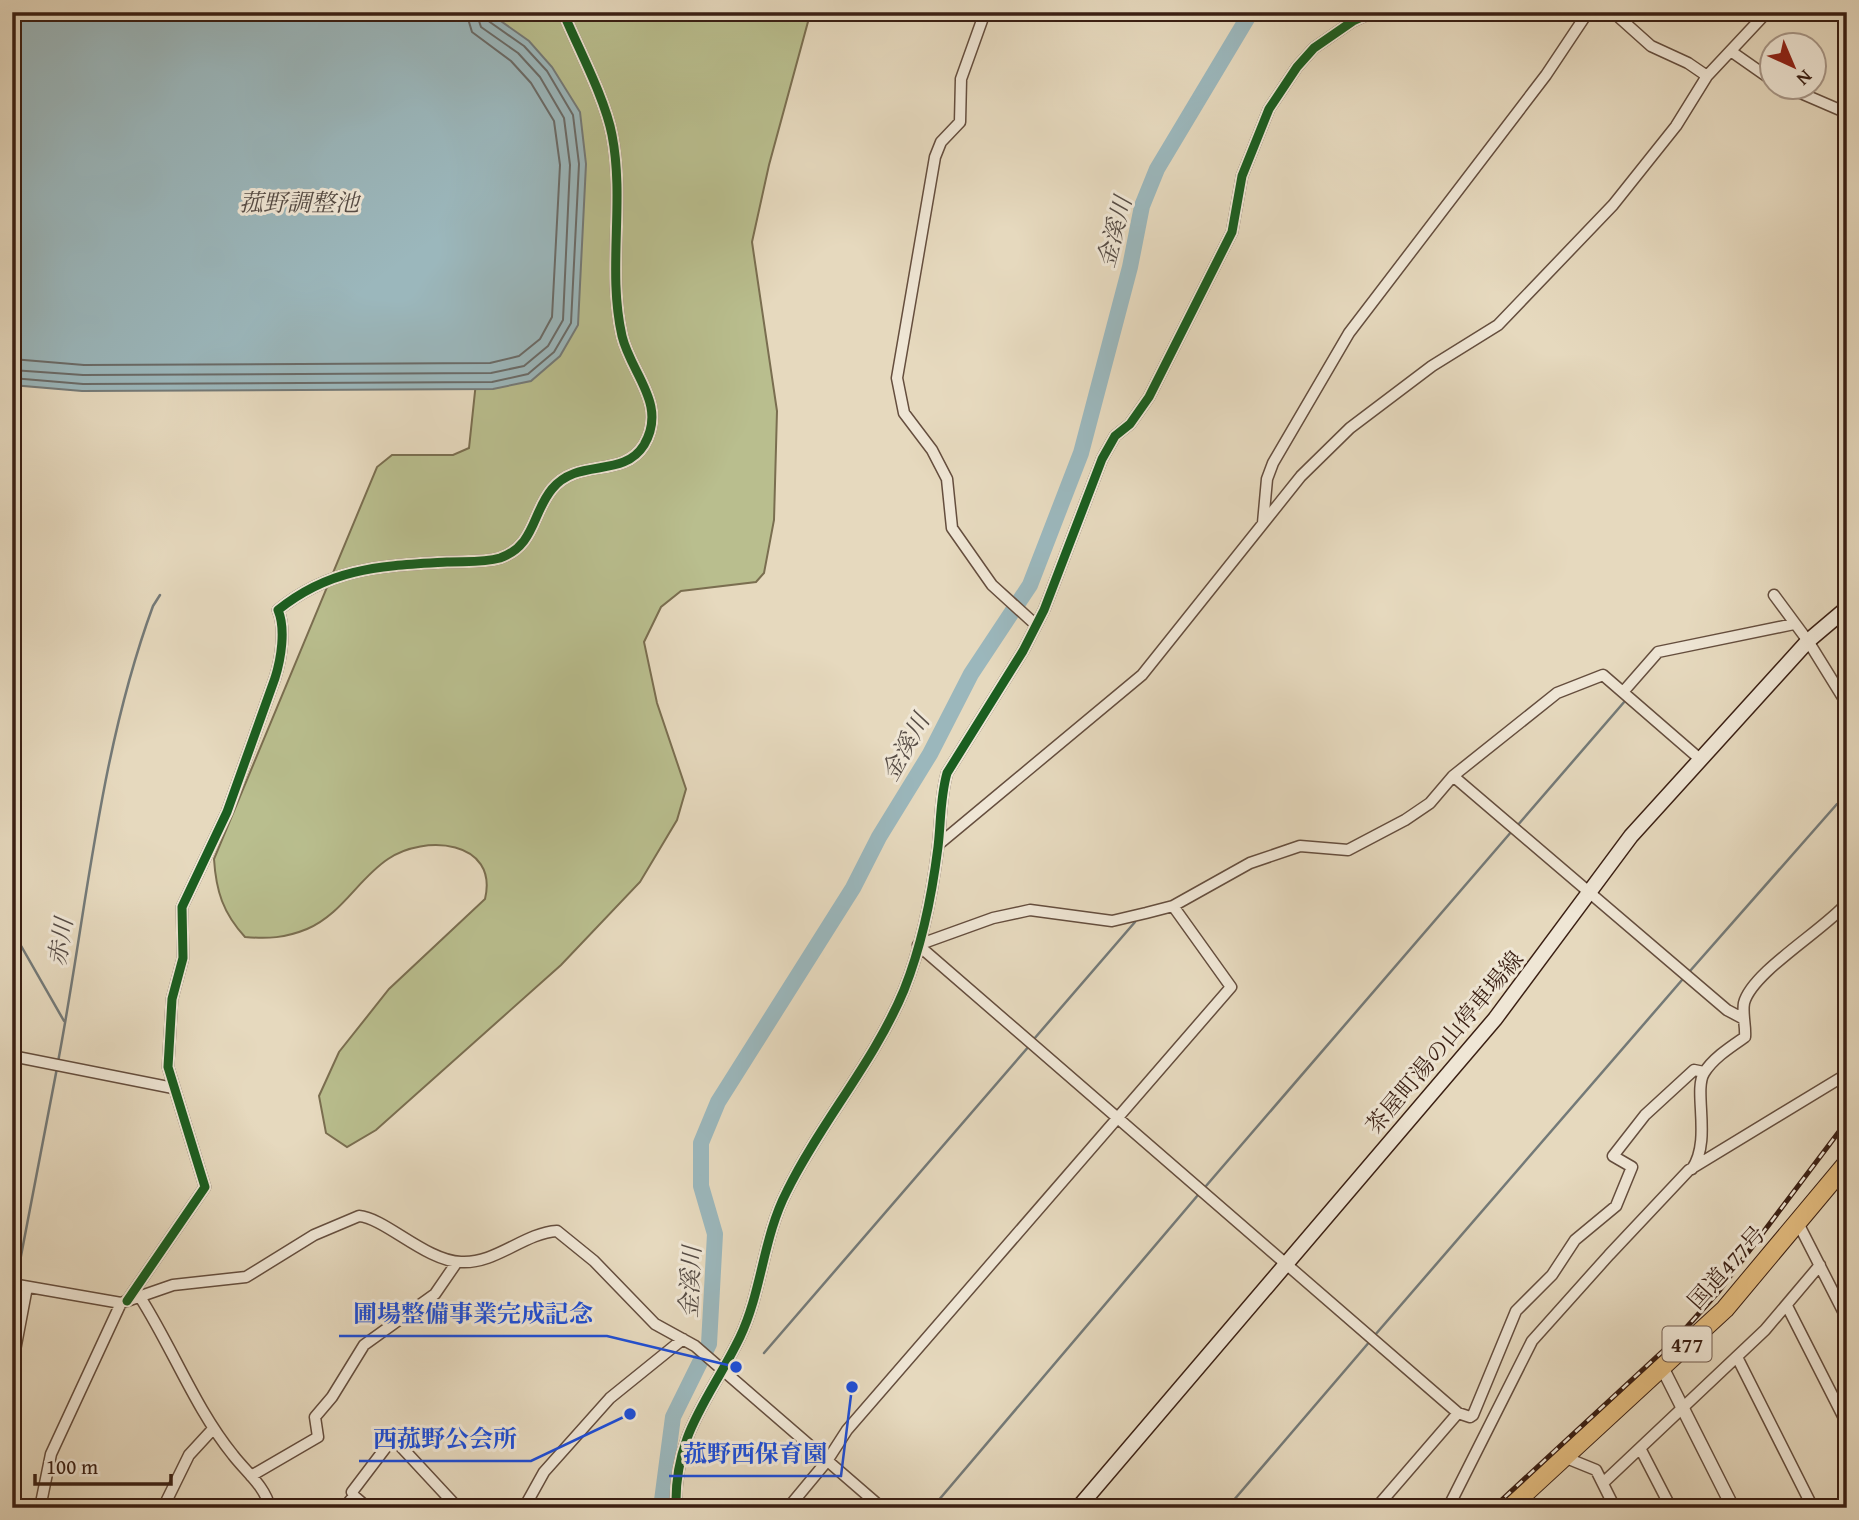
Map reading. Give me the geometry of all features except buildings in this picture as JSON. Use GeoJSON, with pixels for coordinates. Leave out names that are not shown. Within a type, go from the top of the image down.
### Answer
{"type":"FeatureCollection","features":[{"type":"Feature","properties":{"kind":"highway","name":"国道477号"},"geometry":{"type":"LineString","coordinates":[[1509,1508],[1725,1309],[1847,1163]]}},
{"type":"Feature","properties":{"kind":"main road","name":"茶屋町湯の山停車場線"},"geometry":{"type":"LineString","coordinates":[[1078,1508],[1495,1019],[1631,836],[1808,641],[1847,608]]}},
{"type":"Feature","properties":{"kind":"street"},"geometry":{"type":"LineString","coordinates":[[40,1508],[51,1454],[124,1302],[205,1187],[168,1067],[172,999],[183,958],[183,907],[227,812],[275,678],[281,659],[281,621],[278,610],[315,586],[374,566],[488,561],[507,555],[530,535],[550,491],[557,484],[575,471],[618,465],[628,460],[638,453],[649,432],[653,418],[649,396],[628,354],[617,311],[617,191],[612,136],[603,107],[563,12]]}},
{"type":"Feature","properties":{"kind":"street"},"geometry":{"type":"LineString","coordinates":[[985,12],[961,79],[960,122],[942,142],[934,157],[897,378],[904,413],[932,450],[947,479],[952,528],[992,585],[1034,623]]}},
{"type":"Feature","properties":{"kind":"street"},"geometry":{"type":"LineString","coordinates":[[676,1508],[678,1471],[690,1427],[718,1368],[740,1336],[757,1293],[781,1202],[888,1023],[905,988],[932,895],[939,844],[940,797],[947,774],[1023,651],[1102,459],[1115,436],[1130,424],[1149,397],[1232,232],[1242,176],[1269,109],[1297,67],[1314,48],[1353,21],[1373,12]]}},
{"type":"Feature","properties":{"kind":"street"},"geometry":{"type":"LineString","coordinates":[[1263,523],[1267,480],[1273,463],[1333,358],[1442,208],[1546,75],[1588,12]]}},
{"type":"Feature","properties":{"kind":"street"},"geometry":{"type":"LineString","coordinates":[[1613,12],[1651,46],[1688,63],[1707,76]]}},
{"type":"Feature","properties":{"kind":"street"},"geometry":{"type":"LineString","coordinates":[[939,844],[1142,675],[1314,461],[1350,428],[1432,366],[1498,325],[1613,205],[1676,125],[1707,76],[1767,12]]}},
{"type":"Feature","properties":{"kind":"street"},"geometry":{"type":"LineString","coordinates":[[1732,52],[1758,70]]}},
{"type":"Feature","properties":{"kind":"street"},"geometry":{"type":"LineString","coordinates":[[1821,102],[1847,113]]}},
{"type":"Feature","properties":{"kind":"street"},"geometry":{"type":"LineString","coordinates":[[1774,595],[1808,641],[1847,704]]}},
{"type":"Feature","properties":{"kind":"street"},"geometry":{"type":"LineString","coordinates":[[1623,692],[1658,652],[1794,624]]}},
{"type":"Feature","properties":{"kind":"street"},"geometry":{"type":"LineString","coordinates":[[918,945],[993,918],[1030,910],[1112,921],[1173,906],[1250,863],[1300,846],[1348,850],[1405,820],[1430,803],[1453,776],[1558,693],[1603,675],[1701,760]]}},
{"type":"Feature","properties":{"kind":"street"},"geometry":{"type":"LineString","coordinates":[[1453,776],[1727,1010],[1744,1019]]}},
{"type":"Feature","properties":{"kind":"street"},"geometry":{"type":"LineString","coordinates":[[1692,1169],[1701,1141],[1703,1115],[1700,1086],[1704,1072],[1745,1037],[1745,1001],[1749,992],[1788,953],[1831,922],[1847,903]]}},
{"type":"Feature","properties":{"kind":"street"},"geometry":{"type":"LineString","coordinates":[[788,1508],[827,1461],[847,1430],[1231,987],[1173,906]]}},
{"type":"Feature","properties":{"kind":"street"},"geometry":{"type":"LineString","coordinates":[[918,945],[1458,1413],[1470,1418],[1474,1415],[1516,1311],[1557,1269],[1575,1240],[1616,1206],[1632,1167],[1613,1156],[1671,1089],[1694,1070],[1704,1072]]}},
{"type":"Feature","properties":{"kind":"street"},"geometry":{"type":"LineString","coordinates":[[12,1056],[173,1088]]}},
{"type":"Feature","properties":{"kind":"street"},"geometry":{"type":"LineString","coordinates":[[1448,1508],[1532,1341],[1645,1215],[1692,1169],[1847,1074]]}},
{"type":"Feature","properties":{"kind":"street"},"geometry":{"type":"LineString","coordinates":[[12,1366],[20,1285],[124,1302],[173,1285],[246,1277],[314,1235],[359,1216],[417,1247],[457,1262],[488,1257],[540,1234],[557,1231],[594,1261],[655,1324],[685,1340],[882,1508]]}},
{"type":"Feature","properties":{"kind":"street"},"geometry":{"type":"LineString","coordinates":[[1798,1223],[1847,1319]]}},
{"type":"Feature","properties":{"kind":"street"},"geometry":{"type":"LineString","coordinates":[[251,1476],[318,1437],[315,1417],[332,1397],[364,1345],[435,1294],[457,1262]]}},
{"type":"Feature","properties":{"kind":"street"},"geometry":{"type":"LineString","coordinates":[[1603,1483],[1737,1357],[1787,1306],[1820,1265]]}},
{"type":"Feature","properties":{"kind":"street"},"geometry":{"type":"LineString","coordinates":[[140,1297],[179,1361],[212,1430],[251,1476],[265,1495],[270,1508]]}},
{"type":"Feature","properties":{"kind":"street"},"geometry":{"type":"LineString","coordinates":[[1787,1306],[1847,1424]]}},
{"type":"Feature","properties":{"kind":"street"},"geometry":{"type":"LineString","coordinates":[[524,1508],[544,1472],[610,1398],[685,1340]]}},
{"type":"Feature","properties":{"kind":"street"},"geometry":{"type":"LineString","coordinates":[[1737,1357],[1814,1508]]}},
{"type":"Feature","properties":{"kind":"street"},"geometry":{"type":"LineString","coordinates":[[1662,1367],[1733,1508]]}},
{"type":"Feature","properties":{"kind":"street"},"geometry":{"type":"LineString","coordinates":[[1376,1508],[1458,1413]]}},
{"type":"Feature","properties":{"kind":"street"},"geometry":{"type":"LineString","coordinates":[[163,1508],[189,1455],[212,1430]]}},
{"type":"Feature","properties":{"kind":"street"},"geometry":{"type":"LineString","coordinates":[[368,1508],[352,1492],[393,1438],[458,1508]]}},
{"type":"Feature","properties":{"kind":"street"},"geometry":{"type":"LineString","coordinates":[[1640,1448],[1671,1508]]}},
{"type":"Feature","properties":{"kind":"street"},"geometry":{"type":"LineString","coordinates":[[1564,1457],[1597,1470],[1615,1508]]}},
{"type":"Feature","properties":{"kind":"street"},"geometry":{"type":"LineString","coordinates":[[344,1508],[354,1496]]}},
{"type":"Feature","properties":{"kind":"green space"},"geometry":{"type":"Polygon","coordinates":[[[421,12],[794,12],[809,18],[769,165],[752,242],[777,411],[774,520],[764,573],[756,582],[681,591],[661,607],[644,642],[657,703],[686,789],[677,820],[640,882],[561,965],[376,1130],[347,1147],[326,1133],[319,1096],[339,1052],[389,989],[485,899],[486,879],[481,864],[470,854],[438,845],[403,851],[377,867],[340,906],[319,923],[291,934],[261,938],[245,937],[231,919],[219,891],[214,859],[377,467],[392,455],[453,455],[469,448],[476,382],[421,12]]]}},
{"type":"Feature","properties":{"kind":"water","name":"菰野調整池"},"geometry":{"type":"Polygon","coordinates":[[[12,12],[488,12],[529,41],[552,67],[580,112],[586,164],[578,325],[560,356],[531,381],[493,389],[82,391],[12,385],[12,12]]]}},
{"type":"Feature","properties":{"kind":"waterway","name":"金溪川"},"geometry":{"type":"LineString","coordinates":[[661,1508],[673,1417],[709,1344],[715,1234],[701,1186],[701,1143],[718,1102],[853,888],[879,837],[930,754],[971,674],[1030,585],[1081,453],[1130,267],[1142,206],[1157,169],[1251,12]]}},
{"type":"Feature","properties":{"kind":"waterway","name":"赤川"},"geometry":{"type":"LineString","coordinates":[[58,1062],[96,832],[119,718],[153,606],[160,595]]}},
{"type":"Feature","properties":{"kind":"waterway"},"geometry":{"type":"LineString","coordinates":[[1517,826],[1625,701]]}},
{"type":"Feature","properties":{"kind":"waterway"},"geometry":{"type":"LineString","coordinates":[[1690,971],[1837,804]]}},
{"type":"Feature","properties":{"kind":"waterway"},"geometry":{"type":"LineString","coordinates":[[1206,1186],[1512,831]]}},
{"type":"Feature","properties":{"kind":"waterway"},"geometry":{"type":"LineString","coordinates":[[1034,1039],[1135,922]]}},
{"type":"Feature","properties":{"kind":"waterway"},"geometry":{"type":"LineString","coordinates":[[12,930],[64,1021]]}},
{"type":"Feature","properties":{"kind":"waterway"},"geometry":{"type":"LineString","coordinates":[[1375,1335],[1682,980]]}},
{"type":"Feature","properties":{"kind":"waterway"},"geometry":{"type":"LineString","coordinates":[[764,1353],[1030,1045]]}},
{"type":"Feature","properties":{"kind":"waterway","name":"赤川"},"geometry":{"type":"LineString","coordinates":[[16,1282],[57,1068]]}},
{"type":"Feature","properties":{"kind":"waterway"},"geometry":{"type":"LineString","coordinates":[[932,1508],[1198,1195]]}},
{"type":"Feature","properties":{"kind":"waterway","name":"赤川"},"geometry":{"type":"LineString","coordinates":[[12,1300],[15,1288]]}},
{"type":"Feature","properties":{"kind":"waterway"},"geometry":{"type":"LineString","coordinates":[[1227,1508],[1371,1340]]}},
{"type":"Feature","properties":{"kind":"railway"},"geometry":{"type":"LineString","coordinates":[[1493,1508],[1677,1338],[1719,1291],[1847,1121]]}},
{"type":"Feature","properties":{"kind":"cycle path"},"geometry":{"type":"LineString","coordinates":[[127,1301],[205,1187],[168,1067],[172,999],[183,958],[182,907],[227,812],[275,678],[282,644],[282,626],[278,610],[318,585],[358,571],[401,565],[487,561],[511,553],[527,537],[545,498],[563,479],[574,473],[624,462],[644,445],[650,430],[650,403],[622,336],[618,311],[617,185],[612,135],[597,89],[563,12]]}},
{"type":"Feature","properties":{"kind":"cycle path"},"geometry":{"type":"LineString","coordinates":[[676,1508],[677,1482],[687,1437],[740,1337],[779,1209],[815,1141],[878,1042],[904,990],[926,920],[947,773],[1023,651],[1044,610],[1102,459],[1115,436],[1130,424],[1149,397],[1232,232],[1242,176],[1269,109],[1297,67],[1314,48],[1353,21],[1373,12]]}},
{"type":"Feature","properties":{"kind":"place","name":"圃場整備事業完成記念"},"geometry":{"type":"Point","coordinates":[736,1367]}},
{"type":"Feature","properties":{"kind":"place","name":"菰野西保育園"},"geometry":{"type":"Point","coordinates":[852,1387]}},
{"type":"Feature","properties":{"kind":"place","name":"西菰野公会所"},"geometry":{"type":"Point","coordinates":[630,1414]}}]}
